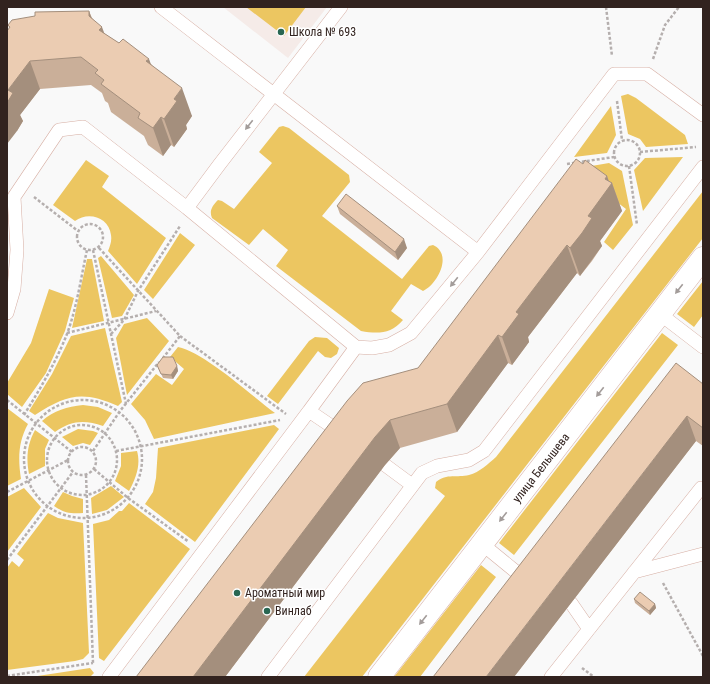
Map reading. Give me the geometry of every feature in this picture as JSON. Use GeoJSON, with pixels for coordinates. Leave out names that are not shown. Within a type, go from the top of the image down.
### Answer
{"type":"FeatureCollection","features":[{"type":"Feature","properties":{"kind":"street","name":"улица Белышева"},"geometry":{"type":"LineString","coordinates":[[379,677],[703,258]]}},
{"type":"Feature","properties":{"kind":"lane"},"geometry":{"type":"LineString","coordinates":[[160,7],[478,252]]}},
{"type":"Feature","properties":{"kind":"lane"},"geometry":{"type":"LineString","coordinates":[[189,210],[273,94],[341,7]]}},
{"type":"Feature","properties":{"kind":"lane"},"geometry":{"type":"LineString","coordinates":[[7,313],[14,289],[17,250],[14,197],[59,130],[83,127],[189,210],[356,347],[372,348],[389,345],[411,333],[478,252],[614,74],[647,74],[703,115]]}},
{"type":"Feature","properties":{"kind":"lane"},"geometry":{"type":"LineString","coordinates":[[268,677],[422,473],[437,466],[469,460],[484,451],[703,167]]}},
{"type":"Feature","properties":{"kind":"lane"},"geometry":{"type":"LineString","coordinates":[[660,314],[703,347]]}},
{"type":"Feature","properties":{"kind":"lane"},"geometry":{"type":"LineString","coordinates":[[109,677],[203,552],[296,421],[309,411],[356,347]]}},
{"type":"Feature","properties":{"kind":"lane"},"geometry":{"type":"LineString","coordinates":[[309,411],[349,439]]}},
{"type":"Feature","properties":{"kind":"lane"},"geometry":{"type":"LineString","coordinates":[[385,465],[412,485]]}},
{"type":"Feature","properties":{"kind":"lane"},"geometry":{"type":"LineString","coordinates":[[551,677],[701,488],[703,490]]}},
{"type":"Feature","properties":{"kind":"lane"},"geometry":{"type":"LineString","coordinates":[[482,544],[515,571],[538,577]]}},
{"type":"Feature","properties":{"kind":"lane"},"geometry":{"type":"LineString","coordinates":[[634,572],[703,554]]}},
{"type":"Feature","properties":{"kind":"lane"},"geometry":{"type":"LineString","coordinates":[[571,603],[589,629]]}},
{"type":"Feature","properties":{"kind":"path"},"geometry":{"type":"LineString","coordinates":[[606,7],[614,74]]}},
{"type":"Feature","properties":{"kind":"path"},"geometry":{"type":"LineString","coordinates":[[647,74],[665,25],[679,7]]}},
{"type":"Feature","properties":{"kind":"path"},"geometry":{"type":"LineString","coordinates":[[616,95],[622,140]]}},
{"type":"Feature","properties":{"kind":"path"},"geometry":{"type":"LineString","coordinates":[[630,139],[636,142],[640,152],[638,161],[629,166],[618,163],[614,157],[614,150],[617,144],[622,140],[630,139]]}},
{"type":"Feature","properties":{"kind":"path"},"geometry":{"type":"LineString","coordinates":[[640,152],[696,147]]}},
{"type":"Feature","properties":{"kind":"path"},"geometry":{"type":"LineString","coordinates":[[562,165],[614,157]]}},
{"type":"Feature","properties":{"kind":"path"},"geometry":{"type":"LineString","coordinates":[[629,166],[637,227]]}},
{"type":"Feature","properties":{"kind":"path"},"geometry":{"type":"LineString","coordinates":[[21,186],[78,231]]}},
{"type":"Feature","properties":{"kind":"path"},"geometry":{"type":"LineString","coordinates":[[111,335],[124,320],[138,290],[189,210]]}},
{"type":"Feature","properties":{"kind":"path"},"geometry":{"type":"LineString","coordinates":[[89,223],[96,224],[102,229],[104,235],[103,242],[98,248],[87,250],[78,242],[78,231],[83,225],[89,223]]}},
{"type":"Feature","properties":{"kind":"path"},"geometry":{"type":"LineString","coordinates":[[98,248],[180,336],[296,421]]}},
{"type":"Feature","properties":{"kind":"path"},"geometry":{"type":"LineString","coordinates":[[24,414],[45,382],[67,333],[87,250]]}},
{"type":"Feature","properties":{"kind":"path"},"geometry":{"type":"LineString","coordinates":[[93,250],[126,404]]}},
{"type":"Feature","properties":{"kind":"path"},"geometry":{"type":"LineString","coordinates":[[67,333],[109,324],[156,311]]}},
{"type":"Feature","properties":{"kind":"path"},"geometry":{"type":"LineString","coordinates":[[92,451],[126,404],[180,336]]}},
{"type":"Feature","properties":{"kind":"path"},"geometry":{"type":"LineString","coordinates":[[85,399],[103,403],[120,412],[132,425],[141,447],[143,460],[140,479],[128,498],[117,508],[100,516],[87,518],[64,516],[47,507],[34,493],[28,481],[23,458],[27,439],[36,423],[49,410],[66,402],[85,399]]}},
{"type":"Feature","properties":{"kind":"path"},"geometry":{"type":"LineString","coordinates":[[7,400],[72,452]]}},
{"type":"Feature","properties":{"kind":"path"},"geometry":{"type":"LineString","coordinates":[[116,451],[296,421]]}},
{"type":"Feature","properties":{"kind":"path"},"geometry":{"type":"LineString","coordinates":[[82,425],[94,427],[104,434],[111,440],[116,451],[115,472],[110,481],[102,489],[87,494],[70,493],[61,488],[53,480],[48,470],[48,448],[55,437],[62,431],[72,426],[82,425]]}},
{"type":"Feature","properties":{"kind":"path"},"geometry":{"type":"LineString","coordinates":[[7,492],[68,459],[72,452],[80,447],[89,448],[96,460],[94,469],[82,475],[73,472],[68,459]]}},
{"type":"Feature","properties":{"kind":"path"},"geometry":{"type":"LineString","coordinates":[[94,469],[110,481],[128,498],[203,552]]}},
{"type":"Feature","properties":{"kind":"path"},"geometry":{"type":"LineString","coordinates":[[7,560],[73,472]]}},
{"type":"Feature","properties":{"kind":"path"},"geometry":{"type":"LineString","coordinates":[[86,474],[93,663],[98,668]]}},
{"type":"Feature","properties":{"kind":"path"},"geometry":{"type":"LineString","coordinates":[[654,567],[703,656]]}},
{"type":"Feature","properties":{"kind":"path"},"geometry":{"type":"LineString","coordinates":[[7,676],[93,663]]}},
{"type":"Feature","properties":{"kind":"shaded area","name":"Школа № 693"},"geometry":{"type":"Polygon","coordinates":[[[223,7],[327,7],[288,58],[223,7]]]}},
{"type":"Feature","properties":{"kind":"shaded area"},"geometry":{"type":"Polygon","coordinates":[[[246,7],[306,7],[284,36],[246,7]]]}},
{"type":"Feature","properties":{"kind":"shaded area"},"geometry":{"type":"Polygon","coordinates":[[[628,94],[636,98],[685,135],[688,144],[646,147],[640,139],[628,134],[621,96],[628,94]]]}},
{"type":"Feature","properties":{"kind":"shaded area"},"geometry":{"type":"Polygon","coordinates":[[[611,106],[616,135],[607,153],[574,157],[611,106]]]}},
{"type":"Feature","properties":{"kind":"shaded area"},"geometry":{"type":"Polygon","coordinates":[[[283,126],[289,128],[349,175],[350,182],[322,216],[402,279],[429,246],[433,245],[439,249],[443,262],[438,276],[429,287],[423,291],[411,284],[391,311],[403,320],[394,328],[379,333],[361,331],[276,266],[288,250],[263,229],[249,245],[212,218],[212,209],[218,200],[234,209],[272,163],[259,152],[279,127],[283,126]]]}},
{"type":"Feature","properties":{"kind":"shaded area"},"geometry":{"type":"Polygon","coordinates":[[[683,157],[643,211],[634,170],[645,158],[683,157]]]}},
{"type":"Feature","properties":{"kind":"shaded area"},"geometry":{"type":"Polygon","coordinates":[[[86,160],[109,176],[102,187],[166,238],[137,284],[108,251],[111,243],[111,237],[109,229],[102,220],[92,216],[86,216],[75,221],[53,205],[86,160]]]}},
{"type":"Feature","properties":{"kind":"shaded area"},"geometry":{"type":"Polygon","coordinates":[[[609,163],[622,171],[633,225],[613,250],[604,242],[626,209],[574,169],[609,163]]]}},
{"type":"Feature","properties":{"kind":"shaded area"},"geometry":{"type":"Polygon","coordinates":[[[703,191],[703,238],[362,677],[304,677],[445,496],[435,488],[436,482],[440,479],[448,477],[473,474],[484,468],[496,457],[703,191]]]}},
{"type":"Feature","properties":{"kind":"shaded area"},"geometry":{"type":"Polygon","coordinates":[[[180,233],[195,245],[153,299],[144,290],[180,233]]]}},
{"type":"Feature","properties":{"kind":"shaded area"},"geometry":{"type":"Polygon","coordinates":[[[101,256],[134,295],[122,316],[112,318],[98,258],[101,256]]]}},
{"type":"Feature","properties":{"kind":"shaded area"},"geometry":{"type":"Polygon","coordinates":[[[87,259],[92,259],[104,321],[72,328],[87,259]]]}},
{"type":"Feature","properties":{"kind":"shaded area"},"geometry":{"type":"Polygon","coordinates":[[[703,281],[703,315],[694,327],[677,314],[703,281]]]}},
{"type":"Feature","properties":{"kind":"shaded area"},"geometry":{"type":"Polygon","coordinates":[[[49,289],[74,298],[65,331],[46,373],[22,407],[7,394],[7,383],[31,343],[49,289]]]}},
{"type":"Feature","properties":{"kind":"shaded area"},"geometry":{"type":"Polygon","coordinates":[[[147,318],[169,341],[127,395],[116,338],[124,324],[147,318]]]}},
{"type":"Feature","properties":{"kind":"shaded area"},"geometry":{"type":"Polygon","coordinates":[[[105,328],[122,402],[118,406],[94,398],[75,397],[56,403],[35,415],[29,411],[52,374],[71,336],[105,328]]]}},
{"type":"Feature","properties":{"kind":"shaded area"},"geometry":{"type":"Polygon","coordinates":[[[662,333],[678,345],[514,555],[499,543],[662,333]]]}},
{"type":"Feature","properties":{"kind":"shaded area"},"geometry":{"type":"Polygon","coordinates":[[[315,337],[327,338],[339,348],[337,354],[331,358],[325,357],[318,351],[278,404],[267,396],[309,341],[315,337]]]}},
{"type":"Feature","properties":{"kind":"shaded area"},"geometry":{"type":"Polygon","coordinates":[[[178,347],[201,357],[275,413],[154,439],[145,420],[131,404],[156,374],[172,385],[184,369],[170,357],[178,347]]]}},
{"type":"Feature","properties":{"kind":"shaded area"},"geometry":{"type":"Polygon","coordinates":[[[83,405],[98,407],[112,413],[103,426],[79,422],[67,425],[55,432],[42,421],[51,414],[61,410],[83,405]]]}},
{"type":"Feature","properties":{"kind":"shaded area"},"geometry":{"type":"Polygon","coordinates":[[[7,408],[28,424],[22,437],[20,451],[19,464],[21,479],[7,486],[7,408]]]}},
{"type":"Feature","properties":{"kind":"shaded area"},"geometry":{"type":"Polygon","coordinates":[[[274,425],[279,429],[195,542],[145,504],[153,492],[156,478],[158,448],[274,425]]]}},
{"type":"Feature","properties":{"kind":"shaded area"},"geometry":{"type":"Polygon","coordinates":[[[78,429],[98,433],[90,445],[83,443],[73,446],[62,437],[78,429]]]}},
{"type":"Feature","properties":{"kind":"shaded area"},"geometry":{"type":"Polygon","coordinates":[[[35,430],[49,440],[45,449],[45,466],[29,474],[28,452],[30,441],[35,430]]]}},
{"type":"Feature","properties":{"kind":"shaded area"},"geometry":{"type":"Polygon","coordinates":[[[137,451],[137,471],[129,491],[115,481],[121,466],[121,453],[137,451]]]}},
{"type":"Feature","properties":{"kind":"shaded area"},"geometry":{"type":"Polygon","coordinates":[[[111,486],[124,497],[107,510],[92,514],[91,498],[111,486]]]}},
{"type":"Feature","properties":{"kind":"shaded area"},"geometry":{"type":"Polygon","coordinates":[[[24,488],[41,507],[7,552],[7,497],[24,488]]]}},
{"type":"Feature","properties":{"kind":"shaded area"},"geometry":{"type":"Polygon","coordinates":[[[63,492],[83,499],[83,513],[68,512],[54,506],[63,492]]]}},
{"type":"Feature","properties":{"kind":"shaded area"},"geometry":{"type":"Polygon","coordinates":[[[129,503],[190,549],[104,661],[99,658],[93,524],[109,520],[119,511],[122,511],[129,503]]]}},
{"type":"Feature","properties":{"kind":"shaded area"},"geometry":{"type":"Polygon","coordinates":[[[48,513],[58,518],[83,523],[89,653],[83,659],[75,661],[7,670],[7,568],[12,561],[19,567],[24,560],[17,554],[48,513]]]}},
{"type":"Feature","properties":{"kind":"shaded area"},"geometry":{"type":"Polygon","coordinates":[[[481,565],[496,577],[420,677],[394,677],[481,565]]]}},
{"type":"Feature","properties":{"kind":"shaded area"},"geometry":{"type":"Polygon","coordinates":[[[90,668],[94,673],[90,677],[31,677],[90,668]]]}},
{"type":"Feature","properties":{"kind":"building"},"geometry":{"type":"Polygon","coordinates":[[[89,11],[89,16],[102,27],[99,30],[119,43],[123,39],[149,59],[146,61],[182,88],[174,99],[177,101],[164,119],[161,117],[153,128],[138,118],[140,113],[101,84],[104,80],[95,73],[98,70],[81,57],[30,61],[8,90],[13,93],[7,103],[7,31],[10,27],[8,25],[12,20],[35,16],[35,12],[89,11]]]}},
{"type":"Feature","properties":{"kind":"building"},"geometry":{"type":"Polygon","coordinates":[[[576,159],[583,164],[585,160],[607,176],[605,179],[612,183],[588,216],[592,218],[582,233],[570,248],[567,245],[516,312],[519,314],[502,337],[498,335],[447,404],[390,420],[375,437],[193,677],[136,677],[347,401],[363,383],[418,368],[576,159]]]}},
{"type":"Feature","properties":{"kind":"building"},"geometry":{"type":"Polygon","coordinates":[[[346,194],[404,239],[395,252],[337,206],[346,194]]]}},
{"type":"Feature","properties":{"kind":"building"},"geometry":{"type":"Polygon","coordinates":[[[163,357],[173,357],[177,366],[171,375],[161,374],[157,365],[163,357]]]}},
{"type":"Feature","properties":{"kind":"building"},"geometry":{"type":"Polygon","coordinates":[[[676,363],[703,384],[703,428],[687,416],[486,677],[433,677],[676,363]]]}},
{"type":"Feature","properties":{"kind":"building"},"geometry":{"type":"Polygon","coordinates":[[[640,592],[655,604],[649,611],[634,599],[640,592]]]}},
{"type":"Feature","properties":{"kind":"place","name":"Школа № 693"},"geometry":{"type":"Point","coordinates":[281,32]}},
{"type":"Feature","properties":{"kind":"place","name":"Ароматный мир"},"geometry":{"type":"Point","coordinates":[237,593]}},
{"type":"Feature","properties":{"kind":"place","name":"Винлаб"},"geometry":{"type":"Point","coordinates":[267,611]}}]}
